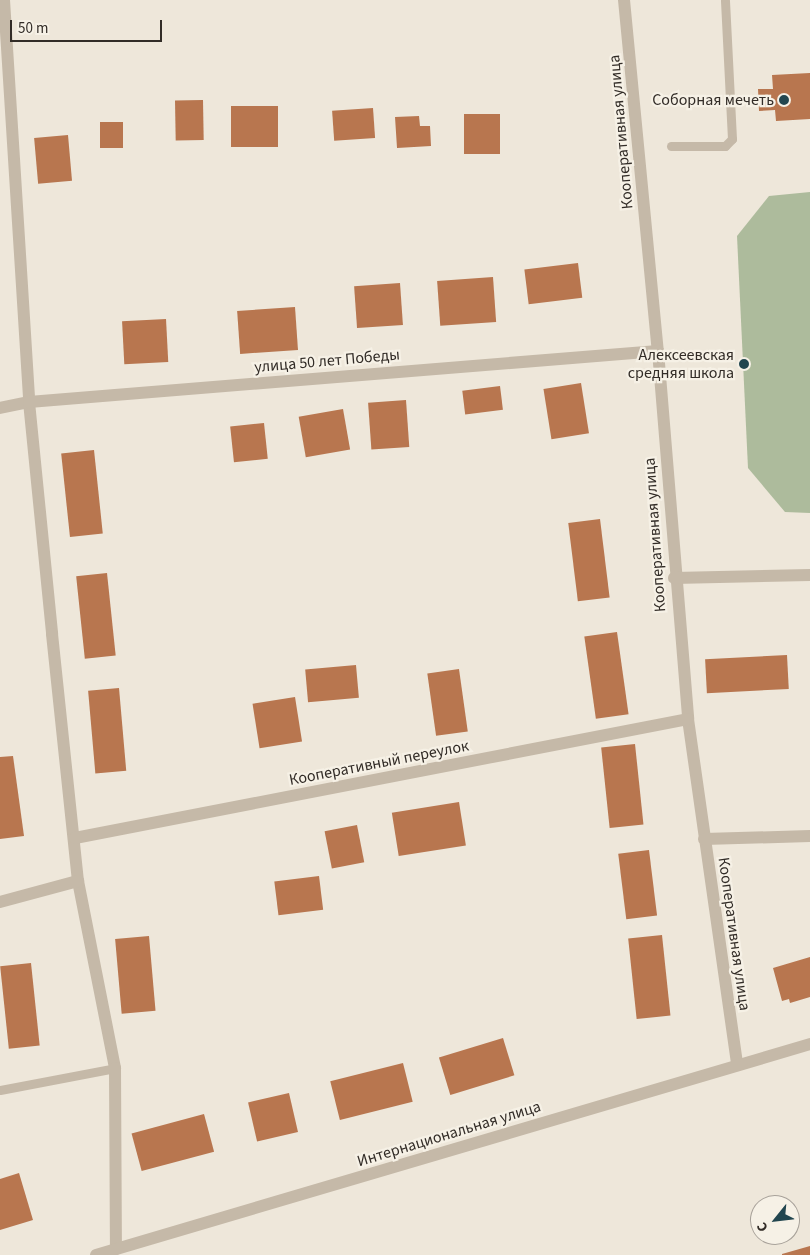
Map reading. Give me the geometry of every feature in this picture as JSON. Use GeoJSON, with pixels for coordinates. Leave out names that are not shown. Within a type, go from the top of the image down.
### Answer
{"type":"FeatureCollection","features":[{"type":"Feature","properties":{"kind":"street"},"geometry":{"type":"LineString","coordinates":[[0,0],[5,0],[30,402],[78,881],[115,1068],[116,1249]]}},
{"type":"Feature","properties":{"kind":"street","name":"Кооперативная улица"},"geometry":{"type":"LineString","coordinates":[[624,0],[658,351],[674,578],[688,719],[736,1065]]}},
{"type":"Feature","properties":{"kind":"street","name":"улица 50 лет Победы"},"geometry":{"type":"LineString","coordinates":[[0,408],[30,402],[658,351]]}},
{"type":"Feature","properties":{"kind":"street"},"geometry":{"type":"LineString","coordinates":[[674,578],[810,575]]}},
{"type":"Feature","properties":{"kind":"street","name":"Кооперативный переулок"},"geometry":{"type":"LineString","coordinates":[[75,838],[688,719]]}},
{"type":"Feature","properties":{"kind":"street"},"geometry":{"type":"LineString","coordinates":[[704,839],[810,836]]}},
{"type":"Feature","properties":{"kind":"street"},"geometry":{"type":"LineString","coordinates":[[0,902],[78,881]]}},
{"type":"Feature","properties":{"kind":"street","name":"Интернациональная улица"},"geometry":{"type":"LineString","coordinates":[[96,1255],[810,1044]]}},
{"type":"Feature","properties":{"kind":"lane"},"geometry":{"type":"LineString","coordinates":[[671,146],[725,146],[734,135],[725,0]]}},
{"type":"Feature","properties":{"kind":"lane"},"geometry":{"type":"LineString","coordinates":[[0,1090],[115,1068]]}},
{"type":"Feature","properties":{"kind":"green space"},"geometry":{"type":"Polygon","coordinates":[[[810,192],[810,513],[785,512],[748,468],[737,236],[769,196],[810,192]]]}},
{"type":"Feature","properties":{"kind":"building","name":"Соборная мечеть"},"geometry":{"type":"Polygon","coordinates":[[[810,73],[810,119],[776,121],[775,110],[759,111],[758,89],[773,89],[772,75],[810,73]]]}},
{"type":"Feature","properties":{"kind":"building"},"geometry":{"type":"Polygon","coordinates":[[[175,100],[203,100],[204,140],[176,140],[175,100]]]}},
{"type":"Feature","properties":{"kind":"building"},"geometry":{"type":"Polygon","coordinates":[[[231,106],[278,106],[278,147],[231,147],[231,106]]]}},
{"type":"Feature","properties":{"kind":"building"},"geometry":{"type":"Polygon","coordinates":[[[373,108],[375,138],[334,141],[332,111],[373,108]]]}},
{"type":"Feature","properties":{"kind":"building"},"geometry":{"type":"Polygon","coordinates":[[[464,114],[500,114],[500,154],[464,154],[464,114]]]}},
{"type":"Feature","properties":{"kind":"building"},"geometry":{"type":"Polygon","coordinates":[[[419,116],[420,126],[430,126],[431,146],[397,148],[395,117],[419,116]]]}},
{"type":"Feature","properties":{"kind":"building"},"geometry":{"type":"Polygon","coordinates":[[[100,122],[123,122],[123,148],[100,148],[100,122]]]}},
{"type":"Feature","properties":{"kind":"building"},"geometry":{"type":"Polygon","coordinates":[[[68,135],[72,181],[38,184],[34,138],[68,135]]]}},
{"type":"Feature","properties":{"kind":"building"},"geometry":{"type":"Polygon","coordinates":[[[578,263],[582,298],[529,304],[524,270],[578,263]]]}},
{"type":"Feature","properties":{"kind":"building"},"geometry":{"type":"Polygon","coordinates":[[[493,277],[496,322],[440,326],[437,281],[493,277]]]}},
{"type":"Feature","properties":{"kind":"building"},"geometry":{"type":"Polygon","coordinates":[[[400,283],[403,325],[357,328],[354,286],[400,283]]]}},
{"type":"Feature","properties":{"kind":"building"},"geometry":{"type":"Polygon","coordinates":[[[295,307],[298,350],[240,354],[237,311],[295,307]]]}},
{"type":"Feature","properties":{"kind":"building"},"geometry":{"type":"Polygon","coordinates":[[[166,319],[168,362],[124,364],[122,321],[166,319]]]}},
{"type":"Feature","properties":{"kind":"building"},"geometry":{"type":"Polygon","coordinates":[[[581,383],[589,433],[551,439],[543,389],[581,383]]]}},
{"type":"Feature","properties":{"kind":"building"},"geometry":{"type":"Polygon","coordinates":[[[500,386],[503,410],[465,414],[462,391],[500,386]]]}},
{"type":"Feature","properties":{"kind":"building"},"geometry":{"type":"Polygon","coordinates":[[[406,400],[409,447],[371,450],[368,403],[406,400]]]}},
{"type":"Feature","properties":{"kind":"building"},"geometry":{"type":"Polygon","coordinates":[[[343,409],[350,449],[306,457],[299,417],[343,409]]]}},
{"type":"Feature","properties":{"kind":"building"},"geometry":{"type":"Polygon","coordinates":[[[264,423],[268,459],[234,462],[230,427],[264,423]]]}},
{"type":"Feature","properties":{"kind":"building"},"geometry":{"type":"Polygon","coordinates":[[[94,450],[103,534],[70,537],[61,453],[94,450]]]}},
{"type":"Feature","properties":{"kind":"building"},"geometry":{"type":"Polygon","coordinates":[[[600,519],[610,597],[578,601],[568,523],[600,519]]]}},
{"type":"Feature","properties":{"kind":"building"},"geometry":{"type":"Polygon","coordinates":[[[107,573],[116,656],[85,659],[76,576],[107,573]]]}},
{"type":"Feature","properties":{"kind":"building"},"geometry":{"type":"Polygon","coordinates":[[[617,632],[629,714],[596,719],[584,637],[617,632]]]}},
{"type":"Feature","properties":{"kind":"building"},"geometry":{"type":"Polygon","coordinates":[[[787,655],[789,689],[707,693],[705,659],[787,655]]]}},
{"type":"Feature","properties":{"kind":"building"},"geometry":{"type":"Polygon","coordinates":[[[356,665],[359,698],[308,702],[305,669],[356,665]]]}},
{"type":"Feature","properties":{"kind":"building"},"geometry":{"type":"Polygon","coordinates":[[[459,669],[468,731],[436,736],[427,673],[459,669]]]}},
{"type":"Feature","properties":{"kind":"building"},"geometry":{"type":"Polygon","coordinates":[[[119,688],[126,771],[95,773],[88,691],[119,688]]]}},
{"type":"Feature","properties":{"kind":"building"},"geometry":{"type":"Polygon","coordinates":[[[295,697],[302,741],[260,748],[253,704],[295,697]]]}},
{"type":"Feature","properties":{"kind":"building"},"geometry":{"type":"Polygon","coordinates":[[[635,744],[643,825],[610,828],[601,748],[635,744]]]}},
{"type":"Feature","properties":{"kind":"building"},"geometry":{"type":"Polygon","coordinates":[[[13,756],[24,836],[0,839],[0,757],[13,756]]]}},
{"type":"Feature","properties":{"kind":"building"},"geometry":{"type":"Polygon","coordinates":[[[459,802],[466,845],[399,856],[392,813],[459,802]]]}},
{"type":"Feature","properties":{"kind":"building"},"geometry":{"type":"Polygon","coordinates":[[[357,825],[364,862],[332,869],[325,831],[357,825]]]}},
{"type":"Feature","properties":{"kind":"building"},"geometry":{"type":"Polygon","coordinates":[[[649,850],[657,916],[626,919],[618,854],[649,850]]]}},
{"type":"Feature","properties":{"kind":"building"},"geometry":{"type":"Polygon","coordinates":[[[319,876],[323,910],[278,915],[274,881],[319,876]]]}},
{"type":"Feature","properties":{"kind":"building"},"geometry":{"type":"Polygon","coordinates":[[[662,935],[670,1016],[637,1019],[628,939],[662,935]]]}},
{"type":"Feature","properties":{"kind":"building"},"geometry":{"type":"Polygon","coordinates":[[[149,936],[156,1011],[122,1014],[115,939],[149,936]]]}},
{"type":"Feature","properties":{"kind":"building"},"geometry":{"type":"Polygon","coordinates":[[[810,957],[810,997],[790,1003],[789,999],[782,1001],[773,968],[810,957]]]}},
{"type":"Feature","properties":{"kind":"building"},"geometry":{"type":"Polygon","coordinates":[[[31,963],[40,1046],[9,1049],[0,966],[31,963]]]}},
{"type":"Feature","properties":{"kind":"building"},"geometry":{"type":"Polygon","coordinates":[[[503,1038],[514,1075],[450,1095],[439,1058],[503,1038]]]}},
{"type":"Feature","properties":{"kind":"building"},"geometry":{"type":"Polygon","coordinates":[[[403,1063],[413,1102],[340,1120],[330,1081],[403,1063]]]}},
{"type":"Feature","properties":{"kind":"building"},"geometry":{"type":"Polygon","coordinates":[[[289,1093],[298,1132],[257,1141],[248,1102],[289,1093]]]}},
{"type":"Feature","properties":{"kind":"building"},"geometry":{"type":"Polygon","coordinates":[[[204,1114],[214,1152],[142,1171],[132,1133],[204,1114]]]}},
{"type":"Feature","properties":{"kind":"building"},"geometry":{"type":"Polygon","coordinates":[[[19,1173],[33,1220],[0,1230],[0,1179],[19,1173]]]}},
{"type":"Feature","properties":{"kind":"building"},"geometry":{"type":"Polygon","coordinates":[[[810,1246],[810,1255],[782,1255],[782,1254],[810,1246]]]}},
{"type":"Feature","properties":{"kind":"place","name":"Соборная мечеть"},"geometry":{"type":"Point","coordinates":[784,100]}},
{"type":"Feature","properties":{"kind":"place","name":"Алексеевская средняя школа"},"geometry":{"type":"Point","coordinates":[744,364]}}]}
